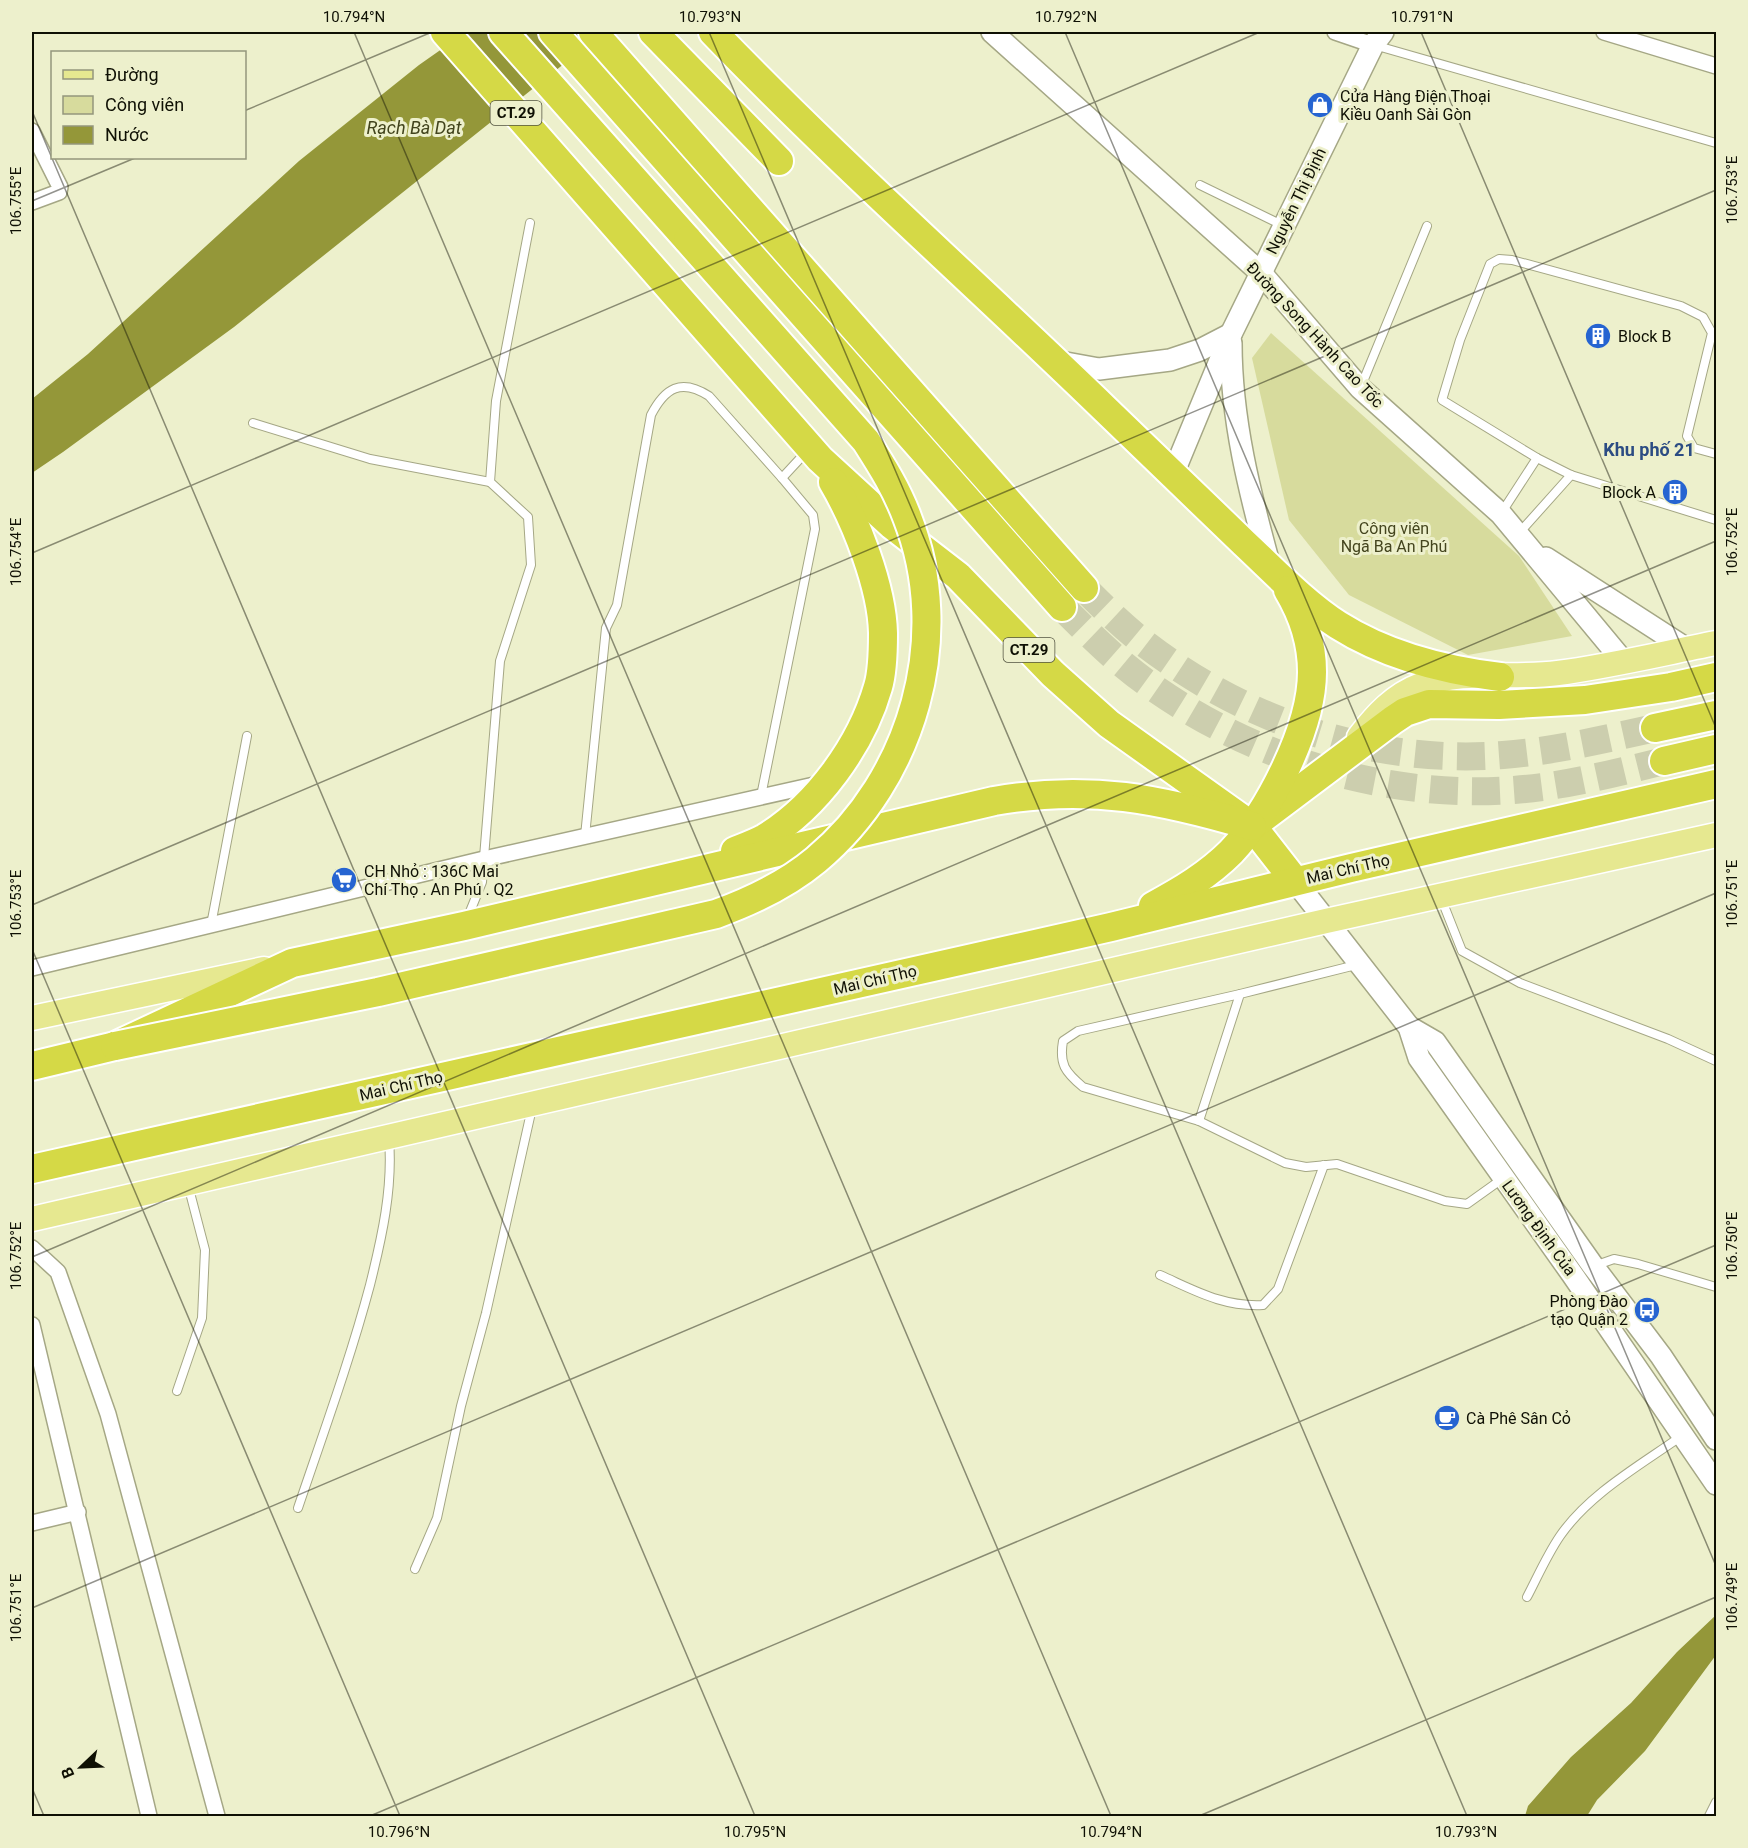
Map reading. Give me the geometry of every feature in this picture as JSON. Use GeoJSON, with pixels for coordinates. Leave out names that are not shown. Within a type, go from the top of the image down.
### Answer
{"type":"FeatureCollection","features":[{"type":"Feature","properties":{"kind":"highway","name":"CT.29"},"geometry":{"type":"LineString","coordinates":[[445,32],[815,453],[892,525],[958,576],[1053,674],[1109,724],[1252,826]]}},
{"type":"Feature","properties":{"kind":"highway"},"geometry":{"type":"LineString","coordinates":[[32,1065],[378,992],[689,921],[742,904],[792,877],[836,841],[872,798],[887,774],[903,740],[918,694],[924,665],[926,606],[923,577],[908,519],[883,466],[848,419],[503,32]]}},
{"type":"Feature","properties":{"kind":"highway"},"geometry":{"type":"LineString","coordinates":[[554,32],[1062,607]]}},
{"type":"Feature","properties":{"kind":"highway"},"geometry":{"type":"LineString","coordinates":[[594,32],[1084,588]]}},
{"type":"Feature","properties":{"kind":"highway"},"geometry":{"type":"LineString","coordinates":[[653,32],[779,161]]}},
{"type":"Feature","properties":{"kind":"highway"},"geometry":{"type":"LineString","coordinates":[[713,32],[764,85],[961,274],[1270,567],[1336,624],[1365,641],[1428,663],[1452,670],[1500,677]]}},
{"type":"Feature","properties":{"kind":"highway"},"geometry":{"type":"LineString","coordinates":[[684,874],[765,838],[812,801],[854,745],[878,686],[883,632],[875,581],[843,499],[815,453]]}},
{"type":"Feature","properties":{"kind":"highway"},"geometry":{"type":"LineString","coordinates":[[1111,927],[1192,884],[1232,851],[1252,826],[1275,788],[1295,744],[1307,707],[1312,673],[1309,639],[1303,619],[1283,583],[1270,567]]}},
{"type":"Feature","properties":{"kind":"highway"},"geometry":{"type":"LineString","coordinates":[[1252,826],[1399,716],[1419,707],[1429,704],[1499,705],[1585,700],[1671,687],[1716,677]]}},
{"type":"Feature","properties":{"kind":"highway"},"geometry":{"type":"LineString","coordinates":[[1655,728],[1716,714]]}},
{"type":"Feature","properties":{"kind":"highway"},"geometry":{"type":"LineString","coordinates":[[1664,761],[1716,749]]}},
{"type":"Feature","properties":{"kind":"highway","name":"Mai Chí Thọ"},"geometry":{"type":"LineString","coordinates":[[32,1169],[1111,927],[1295,881],[1716,784]]}},
{"type":"Feature","properties":{"kind":"highway"},"geometry":{"type":"LineString","coordinates":[[115,1046],[292,963],[464,926],[994,801],[1050,793],[1079,792],[1133,798],[1193,809],[1252,826],[1295,881]]}},
{"type":"Feature","properties":{"kind":"main road","name":"Đường Song Hành Cao Tốc"},"geometry":{"type":"LineString","coordinates":[[992,32],[1261,273],[1360,388],[1501,514],[1623,661]]}},
{"type":"Feature","properties":{"kind":"main road","name":"Nguyễn Thị Định"},"geometry":{"type":"LineString","coordinates":[[1173,474],[1231,334],[1378,38]]}},
{"type":"Feature","properties":{"kind":"main road"},"geometry":{"type":"LineString","coordinates":[[1055,361],[1099,369],[1170,360],[1200,350],[1231,334],[1231,381],[1241,451],[1270,567]]}},
{"type":"Feature","properties":{"kind":"main road","name":"Đường Song Hành Cao Tốc"},"geometry":{"type":"LineString","coordinates":[[1522,541],[1687,649]]}},
{"type":"Feature","properties":{"kind":"main road"},"geometry":{"type":"LineString","coordinates":[[1342,758],[1381,710],[1406,692],[1421,685],[1450,678],[1559,673],[1716,643]]}},
{"type":"Feature","properties":{"kind":"main road"},"geometry":{"type":"LineString","coordinates":[[32,1219],[1326,921],[1716,834]]}},
{"type":"Feature","properties":{"kind":"main road","name":"Lương Định Của"},"geometry":{"type":"LineString","coordinates":[[1295,881],[1409,1027],[1419,1058],[1572,1274],[1716,1484]]}},
{"type":"Feature","properties":{"kind":"main road"},"geometry":{"type":"LineString","coordinates":[[32,1018],[292,963]]}},
{"type":"Feature","properties":{"kind":"main road","name":"Lương Định Của"},"geometry":{"type":"LineString","coordinates":[[1409,1027],[1435,1042],[1593,1266],[1661,1356],[1716,1439]]}},
{"type":"Feature","properties":{"kind":"street"},"geometry":{"type":"LineString","coordinates":[[1335,32],[1378,38]]}},
{"type":"Feature","properties":{"kind":"street"},"geometry":{"type":"LineString","coordinates":[[1604,32],[1716,66]]}},
{"type":"Feature","properties":{"kind":"street"},"geometry":{"type":"LineString","coordinates":[[32,130],[60,188],[59,192],[32,202]]}},
{"type":"Feature","properties":{"kind":"street"},"geometry":{"type":"LineString","coordinates":[[32,968],[585,836],[826,783]]}},
{"type":"Feature","properties":{"kind":"street"},"geometry":{"type":"LineString","coordinates":[[32,1248],[58,1272],[108,1414],[217,1816]]}},
{"type":"Feature","properties":{"kind":"street"},"geometry":{"type":"LineString","coordinates":[[32,1324],[149,1816]]}},
{"type":"Feature","properties":{"kind":"street"},"geometry":{"type":"LineString","coordinates":[[32,1523],[78,1512]]}},
{"type":"Feature","properties":{"kind":"lane"},"geometry":{"type":"LineString","coordinates":[[1378,38],[1716,143]]}},
{"type":"Feature","properties":{"kind":"lane"},"geometry":{"type":"LineString","coordinates":[[1200,185],[1284,226]]}},
{"type":"Feature","properties":{"kind":"lane"},"geometry":{"type":"LineString","coordinates":[[490,482],[496,401],[530,223]]}},
{"type":"Feature","properties":{"kind":"lane"},"geometry":{"type":"LineString","coordinates":[[1360,388],[1427,226]]}},
{"type":"Feature","properties":{"kind":"lane"},"geometry":{"type":"LineString","coordinates":[[1716,454],[1694,448],[1687,436],[1712,333],[1703,317],[1681,306],[1512,260],[1499,259],[1490,264],[1460,340],[1442,400],[1537,458],[1571,475],[1716,520]]}},
{"type":"Feature","properties":{"kind":"lane"},"geometry":{"type":"LineString","coordinates":[[585,836],[606,628],[618,605],[651,415],[658,401],[674,388],[696,388],[709,396],[813,515],[815,529],[761,796]]}},
{"type":"Feature","properties":{"kind":"lane"},"geometry":{"type":"LineString","coordinates":[[253,423],[370,459],[490,482],[528,517],[531,565],[500,661],[482,882],[464,926]]}},
{"type":"Feature","properties":{"kind":"lane"},"geometry":{"type":"LineString","coordinates":[[782,478],[815,453]]}},
{"type":"Feature","properties":{"kind":"lane"},"geometry":{"type":"LineString","coordinates":[[1501,514],[1537,458]]}},
{"type":"Feature","properties":{"kind":"lane"},"geometry":{"type":"LineString","coordinates":[[1522,541],[1571,475]]}},
{"type":"Feature","properties":{"kind":"lane"},"geometry":{"type":"LineString","coordinates":[[211,925],[247,736]]}},
{"type":"Feature","properties":{"kind":"lane"},"geometry":{"type":"LineString","coordinates":[[1440,896],[1462,951],[1520,983],[1668,1039],[1716,1060]]}},
{"type":"Feature","properties":{"kind":"lane"},"geometry":{"type":"LineString","coordinates":[[1360,964],[1078,1031],[1063,1041],[1060,1056],[1069,1075],[1083,1087],[1199,1122],[1284,1163],[1306,1167],[1337,1164],[1445,1201],[1467,1204],[1503,1179]]}},
{"type":"Feature","properties":{"kind":"lane"},"geometry":{"type":"LineString","coordinates":[[1199,1122],[1240,994]]}},
{"type":"Feature","properties":{"kind":"lane"},"geometry":{"type":"LineString","coordinates":[[415,1569],[437,1518],[461,1406],[486,1313],[532,1104]]}},
{"type":"Feature","properties":{"kind":"lane"},"geometry":{"type":"LineString","coordinates":[[298,1508],[356,1335],[384,1230],[390,1156],[389,1137]]}},
{"type":"Feature","properties":{"kind":"lane"},"geometry":{"type":"LineString","coordinates":[[1160,1275],[1218,1301],[1244,1306],[1263,1305],[1278,1289],[1324,1165]]}},
{"type":"Feature","properties":{"kind":"lane"},"geometry":{"type":"LineString","coordinates":[[177,1391],[202,1318],[205,1250],[188,1183]]}},
{"type":"Feature","properties":{"kind":"lane"},"geometry":{"type":"LineString","coordinates":[[1593,1266],[1614,1259],[1716,1287]]}},
{"type":"Feature","properties":{"kind":"lane"},"geometry":{"type":"LineString","coordinates":[[1527,1598],[1559,1537],[1576,1516],[1603,1491],[1682,1436]]}},
{"type":"Feature","properties":{"kind":"lane"},"geometry":{"type":"LineString","coordinates":[[1709,1816],[1716,1802]]}},
{"type":"Feature","properties":{"kind":"green space","name":"Công viên Ngã Ba An Phú"},"geometry":{"type":"Polygon","coordinates":[[[1271,333],[1519,556],[1572,636],[1468,655],[1349,595],[1289,520],[1252,358],[1271,333]]]}},
{"type":"Feature","properties":{"kind":"water","name":"Rạch Bà Dạt"},"geometry":{"type":"Polygon","coordinates":[[[466,32],[598,32],[565,63],[234,327],[32,473],[32,399],[88,354],[299,161],[419,65],[466,32]]]}},
{"type":"Feature","properties":{"kind":"water"},"geometry":{"type":"Polygon","coordinates":[[[1716,1615],[1716,1655],[1645,1751],[1597,1800],[1587,1816],[1525,1816],[1528,1806],[1571,1757],[1631,1703],[1677,1652],[1716,1615]]]}},
{"type":"Feature","properties":{"kind":"tunnel"},"geometry":{"type":"LineString","coordinates":[[1084,588],[1144,643],[1183,671],[1225,695],[1268,716],[1360,745],[1407,753],[1455,756],[1503,755],[1561,748],[1655,728]]}},
{"type":"Feature","properties":{"kind":"tunnel"},"geometry":{"type":"LineString","coordinates":[[1062,607],[1124,666],[1191,712],[1237,736],[1286,757],[1336,772],[1387,784],[1439,790],[1491,791],[1558,785],[1664,761]]}},
{"type":"Feature","properties":{"kind":"place","name":"Cửa Hàng Điện Thoại Kiều Oanh Sài Gòn"},"geometry":{"type":"Point","coordinates":[1320,105]}},
{"type":"Feature","properties":{"kind":"place","name":"Block B"},"geometry":{"type":"Point","coordinates":[1598,336]}},
{"type":"Feature","properties":{"kind":"place","name":"Block A"},"geometry":{"type":"Point","coordinates":[1675,492]}},
{"type":"Feature","properties":{"kind":"place","name":"CH Nhỏ : 136C Mai Chí Thọ . An Phú . Q2"},"geometry":{"type":"Point","coordinates":[344,880]}},
{"type":"Feature","properties":{"kind":"place","name":"Phòng Đào tạo Quận 2"},"geometry":{"type":"Point","coordinates":[1647,1310]}},
{"type":"Feature","properties":{"kind":"place","name":"Cà Phê Sân Cỏ"},"geometry":{"type":"Point","coordinates":[1447,1418]}},
{"type":"Feature","properties":{"kind":"district","name":"Khu phố 21"},"geometry":{"type":"Point","coordinates":[1649,449]}}]}
